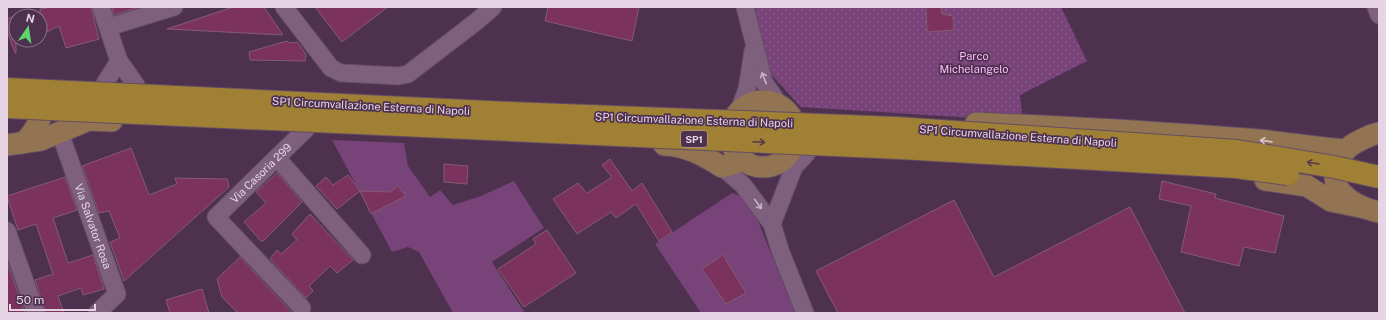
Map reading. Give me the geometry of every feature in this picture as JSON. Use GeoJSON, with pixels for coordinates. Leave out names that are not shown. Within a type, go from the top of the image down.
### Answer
{"type":"FeatureCollection","features":[{"type":"Feature","properties":{"kind":"highway","name":"SP1 Circumvallazione Esterna di Napoli"},"geometry":{"type":"LineString","coordinates":[[7,89],[510,113],[936,131],[1237,151],[1334,167],[1379,177]]}},
{"type":"Feature","properties":{"kind":"highway","name":"SP1 Circumvallazione Esterna di Napoli"},"geometry":{"type":"LineString","coordinates":[[7,107],[892,148],[1228,166],[1335,181],[1379,193]]}},
{"type":"Feature","properties":{"kind":"main road"},"geometry":{"type":"LineString","coordinates":[[7,80],[739,111]]}},
{"type":"Feature","properties":{"kind":"main road"},"geometry":{"type":"LineString","coordinates":[[15,144],[31,136],[40,120],[43,103],[42,95],[28,82]]}},
{"type":"Feature","properties":{"kind":"main road"},"geometry":{"type":"LineString","coordinates":[[1346,150],[1317,148],[1248,139],[785,111],[771,102],[760,101],[749,104],[739,111],[733,120],[730,132],[731,143],[736,153],[752,166],[762,167],[780,163],[795,154],[1203,172],[1307,186],[1331,200],[1372,210]]}},
{"type":"Feature","properties":{"kind":"main road"},"geometry":{"type":"LineString","coordinates":[[785,111],[796,132],[795,154]]}},
{"type":"Feature","properties":{"kind":"main road"},"geometry":{"type":"LineString","coordinates":[[15,144],[41,140],[88,120],[680,146],[694,150],[722,167],[745,160]]}},
{"type":"Feature","properties":{"kind":"main road"},"geometry":{"type":"LineString","coordinates":[[1372,210],[1348,199],[1336,184],[1336,170],[1339,159],[1352,144],[1377,132]]}},
{"type":"Feature","properties":{"kind":"street"},"geometry":{"type":"LineString","coordinates":[[101,7],[119,61],[136,85]]}},
{"type":"Feature","properties":{"kind":"street"},"geometry":{"type":"LineString","coordinates":[[108,27],[174,7]]}},
{"type":"Feature","properties":{"kind":"street"},"geometry":{"type":"LineString","coordinates":[[284,7],[331,68],[341,73],[399,76],[408,74],[417,68],[493,7]]}},
{"type":"Feature","properties":{"kind":"street"},"geometry":{"type":"LineString","coordinates":[[745,7],[764,82],[785,111]]}},
{"type":"Feature","properties":{"kind":"street"},"geometry":{"type":"LineString","coordinates":[[1376,7],[1379,15]]}},
{"type":"Feature","properties":{"kind":"street"},"geometry":{"type":"LineString","coordinates":[[739,111],[747,89],[754,47]]}},
{"type":"Feature","properties":{"kind":"street"},"geometry":{"type":"LineString","coordinates":[[105,83],[119,61]]}},
{"type":"Feature","properties":{"kind":"street","name":"Via Casoria 299"},"geometry":{"type":"LineString","coordinates":[[302,308],[216,217],[306,129]]}},
{"type":"Feature","properties":{"kind":"street","name":"Via Salvator Rosa"},"geometry":{"type":"LineString","coordinates":[[60,133],[117,294],[97,313]]}},
{"type":"Feature","properties":{"kind":"street"},"geometry":{"type":"LineString","coordinates":[[772,224],[788,181],[798,161],[795,154]]}},
{"type":"Feature","properties":{"kind":"street"},"geometry":{"type":"LineString","coordinates":[[277,158],[362,255]]}},
{"type":"Feature","properties":{"kind":"street"},"geometry":{"type":"LineString","coordinates":[[744,185],[745,160]]}},
{"type":"Feature","properties":{"kind":"street"},"geometry":{"type":"LineString","coordinates":[[722,167],[744,185],[772,224],[780,250],[805,313]]}},
{"type":"Feature","properties":{"kind":"street"},"geometry":{"type":"LineString","coordinates":[[7,232],[36,313]]}},
{"type":"Feature","properties":{"kind":"green space","name":"Parco Michelangelo"},"geometry":{"type":"Polygon","coordinates":[[[755,7],[1061,7],[1087,61],[1020,95],[1023,121],[801,107],[769,72],[755,7]]]}},
{"type":"Feature","properties":{"kind":"green space"},"geometry":{"type":"Polygon","coordinates":[[[332,140],[404,143],[408,166],[430,197],[440,190],[453,205],[481,196],[514,181],[544,228],[492,262],[525,313],[453,313],[419,252],[408,247],[392,252],[332,140]]]}},
{"type":"Feature","properties":{"kind":"green space"},"geometry":{"type":"Polygon","coordinates":[[[732,193],[742,197],[756,216],[795,313],[701,313],[655,244],[732,193]]]}},
{"type":"Feature","properties":{"kind":"building"},"geometry":{"type":"Polygon","coordinates":[[[91,7],[99,39],[66,48],[59,26],[48,31],[48,8],[46,8],[91,7]]]}},
{"type":"Feature","properties":{"kind":"building"},"geometry":{"type":"Polygon","coordinates":[[[112,7],[140,7],[114,15],[112,7]]]}},
{"type":"Feature","properties":{"kind":"building"},"geometry":{"type":"Polygon","coordinates":[[[233,7],[264,7],[283,35],[167,29],[233,7]]]}},
{"type":"Feature","properties":{"kind":"building"},"geometry":{"type":"Polygon","coordinates":[[[315,7],[388,7],[342,42],[315,7]]]}},
{"type":"Feature","properties":{"kind":"building"},"geometry":{"type":"Polygon","coordinates":[[[548,7],[639,7],[632,41],[545,21],[548,7]]]}},
{"type":"Feature","properties":{"kind":"building"},"geometry":{"type":"Polygon","coordinates":[[[926,7],[941,7],[942,14],[953,16],[954,30],[927,32],[926,7]]]}},
{"type":"Feature","properties":{"kind":"building"},"geometry":{"type":"Polygon","coordinates":[[[8,19],[8,34],[7,31],[8,19]]]}},
{"type":"Feature","properties":{"kind":"building"},"geometry":{"type":"Polygon","coordinates":[[[287,41],[289,43],[297,42],[306,54],[305,61],[250,60],[249,52],[287,41]]]}},
{"type":"Feature","properties":{"kind":"building"},"geometry":{"type":"Polygon","coordinates":[[[131,148],[149,195],[177,184],[175,178],[227,179],[229,187],[124,281],[110,242],[120,238],[109,211],[99,213],[82,166],[131,148]]]}},
{"type":"Feature","properties":{"kind":"building"},"geometry":{"type":"Polygon","coordinates":[[[610,159],[632,191],[642,183],[672,232],[659,241],[636,204],[616,218],[611,212],[577,234],[553,199],[578,183],[587,193],[612,177],[602,165],[610,159]]]}},
{"type":"Feature","properties":{"kind":"building"},"geometry":{"type":"Polygon","coordinates":[[[444,164],[468,166],[467,184],[444,182],[444,164]]]}},
{"type":"Feature","properties":{"kind":"building"},"geometry":{"type":"Polygon","coordinates":[[[277,173],[302,202],[262,242],[244,222],[266,203],[256,192],[277,173]]]}},
{"type":"Feature","properties":{"kind":"building"},"geometry":{"type":"Polygon","coordinates":[[[348,175],[360,191],[337,209],[316,186],[326,177],[333,185],[348,175]]]}},
{"type":"Feature","properties":{"kind":"building"},"geometry":{"type":"Polygon","coordinates":[[[65,177],[77,210],[53,218],[68,263],[93,255],[104,289],[83,295],[81,288],[58,296],[64,313],[46,313],[35,280],[53,274],[36,224],[18,230],[7,196],[65,177]]]}},
{"type":"Feature","properties":{"kind":"building"},"geometry":{"type":"Polygon","coordinates":[[[1162,181],[1216,194],[1215,198],[1284,216],[1275,253],[1244,247],[1239,266],[1181,252],[1191,206],[1159,199],[1162,181]]]}},
{"type":"Feature","properties":{"kind":"building"},"geometry":{"type":"Polygon","coordinates":[[[398,186],[406,196],[371,214],[360,191],[390,192],[398,186]]]}},
{"type":"Feature","properties":{"kind":"building"},"geometry":{"type":"Polygon","coordinates":[[[954,200],[994,277],[1130,207],[1185,313],[838,313],[816,271],[954,200]]]}},
{"type":"Feature","properties":{"kind":"building"},"geometry":{"type":"Polygon","coordinates":[[[310,214],[353,260],[337,273],[330,266],[309,286],[313,291],[306,298],[270,259],[277,250],[281,254],[297,240],[292,234],[310,214]]]}},
{"type":"Feature","properties":{"kind":"building"},"geometry":{"type":"Polygon","coordinates":[[[547,230],[576,273],[524,307],[498,269],[536,244],[533,239],[547,230]]]}},
{"type":"Feature","properties":{"kind":"building"},"geometry":{"type":"Polygon","coordinates":[[[723,255],[746,293],[726,304],[702,269],[723,255]]]}},
{"type":"Feature","properties":{"kind":"building"},"geometry":{"type":"Polygon","coordinates":[[[240,257],[292,313],[238,313],[222,297],[217,279],[240,257]]]}},
{"type":"Feature","properties":{"kind":"building"},"geometry":{"type":"Polygon","coordinates":[[[7,262],[25,313],[7,313],[7,262]]]}},
{"type":"Feature","properties":{"kind":"building"},"geometry":{"type":"Polygon","coordinates":[[[202,289],[209,313],[170,313],[166,300],[202,289]]]}}]}
